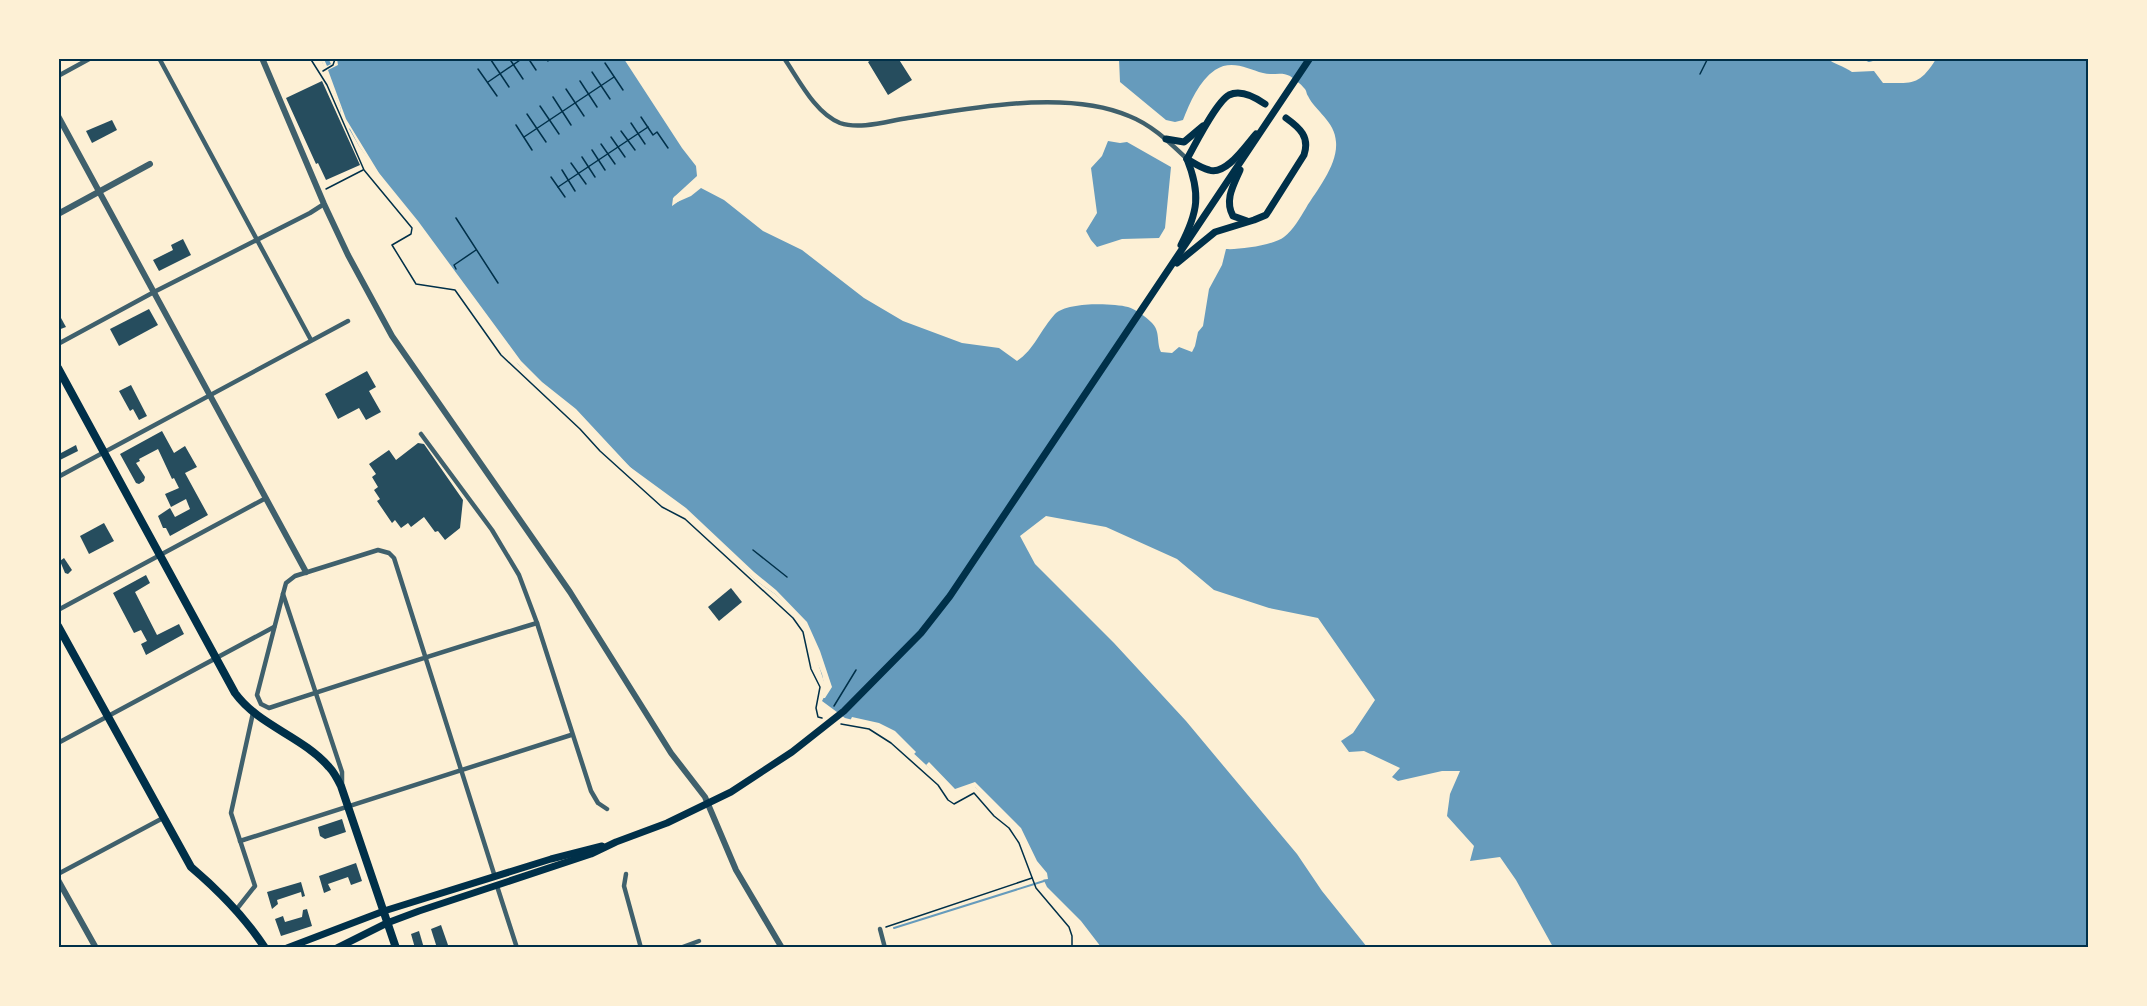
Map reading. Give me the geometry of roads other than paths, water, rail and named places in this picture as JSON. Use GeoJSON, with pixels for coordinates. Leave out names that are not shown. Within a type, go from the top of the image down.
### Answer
{"type":"FeatureCollection","features":[{"type":"Feature","properties":{"kind":"highway"},"geometry":{"type":"LineString","coordinates":[[58,368],[235,693],[252,713],[316,754],[331,768],[350,806],[396,948]]}},
{"type":"Feature","properties":{"kind":"highway"},"geometry":{"type":"LineString","coordinates":[[58,626],[190,867],[236,910],[254,930],[265,948]]}},
{"type":"Feature","properties":{"kind":"main road"},"geometry":{"type":"LineString","coordinates":[[337,948],[387,923],[591,854],[667,823],[730,792],[792,752],[844,711],[921,633],[950,596],[1310,58]]}},
{"type":"Feature","properties":{"kind":"main road"},"geometry":{"type":"LineString","coordinates":[[1187,159],[1210,120],[1225,99],[1232,94],[1243,94],[1265,104]]}},
{"type":"Feature","properties":{"kind":"main road"},"geometry":{"type":"LineString","coordinates":[[1187,159],[1210,171],[1219,170],[1232,162],[1272,116]]}},
{"type":"Feature","properties":{"kind":"main road"},"geometry":{"type":"LineString","coordinates":[[1170,268],[1208,236],[1222,229],[1261,218],[1269,211],[1307,145],[1303,133],[1286,118]]}},
{"type":"Feature","properties":{"kind":"main road"},"geometry":{"type":"LineString","coordinates":[[1166,139],[1179,142],[1189,140],[1210,120]]}},
{"type":"Feature","properties":{"kind":"main road"},"geometry":{"type":"LineString","coordinates":[[1246,156],[1232,190],[1229,206],[1234,217],[1249,221]]}},
{"type":"Feature","properties":{"kind":"main road"},"geometry":{"type":"LineString","coordinates":[[1170,268],[1185,238],[1195,210],[1196,184],[1187,159]]}},
{"type":"Feature","properties":{"kind":"main road"},"geometry":{"type":"LineString","coordinates":[[287,948],[384,911],[551,859],[616,842]]}},
{"type":"Feature","properties":{"kind":"street"},"geometry":{"type":"LineString","coordinates":[[58,76],[90,58]]}},
{"type":"Feature","properties":{"kind":"street"},"geometry":{"type":"LineString","coordinates":[[159,58],[311,340]]}},
{"type":"Feature","properties":{"kind":"street"},"geometry":{"type":"LineString","coordinates":[[262,58],[324,204],[348,255],[392,336],[570,592],[671,753],[705,797],[736,870],[782,948]]}},
{"type":"Feature","properties":{"kind":"street"},"geometry":{"type":"LineString","coordinates":[[784,58],[822,110],[842,123],[868,124],[997,105],[1076,104],[1099,107],[1128,115],[1154,129],[1187,159]]}},
{"type":"Feature","properties":{"kind":"street"},"geometry":{"type":"LineString","coordinates":[[58,116],[306,572]]}},
{"type":"Feature","properties":{"kind":"street"},"geometry":{"type":"LineString","coordinates":[[58,213],[150,164]]}},
{"type":"Feature","properties":{"kind":"street"},"geometry":{"type":"LineString","coordinates":[[58,344],[154,292],[258,241],[324,204]]}},
{"type":"Feature","properties":{"kind":"street"},"geometry":{"type":"LineString","coordinates":[[58,477],[348,321]]}},
{"type":"Feature","properties":{"kind":"street"},"geometry":{"type":"LineString","coordinates":[[421,434],[511,559],[537,623],[571,735],[593,797],[607,809]]}},
{"type":"Feature","properties":{"kind":"street"},"geometry":{"type":"LineString","coordinates":[[58,610],[266,498]]}},
{"type":"Feature","properties":{"kind":"street"},"geometry":{"type":"LineString","coordinates":[[495,878],[427,657],[394,558],[389,553],[378,550],[306,572],[291,578],[286,583],[257,695],[261,704],[269,708],[427,657],[537,623]]}},
{"type":"Feature","properties":{"kind":"street"},"geometry":{"type":"LineString","coordinates":[[283,594],[342,772],[341,786]]}},
{"type":"Feature","properties":{"kind":"street"},"geometry":{"type":"LineString","coordinates":[[58,743],[274,627]]}},
{"type":"Feature","properties":{"kind":"street"},"geometry":{"type":"LineString","coordinates":[[236,910],[255,886],[231,813],[252,713]]}},
{"type":"Feature","properties":{"kind":"street"},"geometry":{"type":"LineString","coordinates":[[240,841],[571,735]]}},
{"type":"Feature","properties":{"kind":"street"},"geometry":{"type":"LineString","coordinates":[[58,874],[163,818]]}},
{"type":"Feature","properties":{"kind":"street"},"geometry":{"type":"LineString","coordinates":[[626,874],[624,886],[641,948]]}},
{"type":"Feature","properties":{"kind":"street"},"geometry":{"type":"LineString","coordinates":[[58,880],[96,948]]}},
{"type":"Feature","properties":{"kind":"street"},"geometry":{"type":"LineString","coordinates":[[497,886],[517,948]]}},
{"type":"Feature","properties":{"kind":"street"},"geometry":{"type":"LineString","coordinates":[[880,929],[885,948]]}},
{"type":"Feature","properties":{"kind":"street"},"geometry":{"type":"LineString","coordinates":[[680,948],[699,941]]}},
{"type":"Feature","properties":{"kind":"water"},"geometry":{"type":"Polygon","coordinates":[[[1827,58],[1852,72],[1874,71],[1883,83],[1914,81],[1925,74],[1936,59],[2088,59],[2088,947],[1553,947],[1516,880],[1500,857],[1470,861],[1474,846],[1447,816],[1450,794],[1460,771],[1442,771],[1398,781],[1392,777],[1400,768],[1364,751],[1349,752],[1341,741],[1353,733],[1375,700],[1318,618],[1269,608],[1214,590],[1177,559],[1106,527],[1046,516],[1020,536],[1035,564],[1114,643],[1186,721],[1297,854],[1322,891],[1367,947],[1101,947],[1081,921],[1047,887],[1019,829],[972,784],[954,791],[895,736],[845,718],[822,701],[827,691],[809,635],[801,620],[775,594],[755,580],[686,510],[656,491],[518,364],[359,146],[340,113],[341,109],[321,59],[627,59],[700,169],[695,182],[674,197],[675,203],[691,196],[701,188],[724,200],[763,231],[802,250],[864,298],[903,321],[962,343],[999,348],[1017,361],[1028,351],[1055,314],[1079,305],[1111,305],[1131,308],[1154,325],[1161,352],[1172,353],[1179,347],[1192,352],[1198,332],[1203,326],[1209,289],[1222,265],[1226,249],[1256,246],[1284,237],[1299,220],[1326,177],[1334,159],[1336,142],[1329,122],[1311,101],[1305,89],[1290,76],[1266,74],[1233,65],[1221,67],[1209,75],[1200,86],[1183,120],[1175,122],[1166,120],[1120,82],[1119,59],[1827,58]]]}},
{"type":"Feature","properties":{"kind":"water"},"geometry":{"type":"Polygon","coordinates":[[[1108,141],[1127,142],[1171,167],[1165,228],[1159,238],[1122,239],[1097,247],[1086,231],[1097,213],[1091,168],[1102,156],[1108,141]]]}},
{"type":"Feature","properties":{"kind":"waterway"},"geometry":{"type":"LineString","coordinates":[[1863,58],[1869,61],[1880,58]]}},
{"type":"Feature","properties":{"kind":"waterway"},"geometry":{"type":"LineString","coordinates":[[894,928],[1044,881]]}}]}
